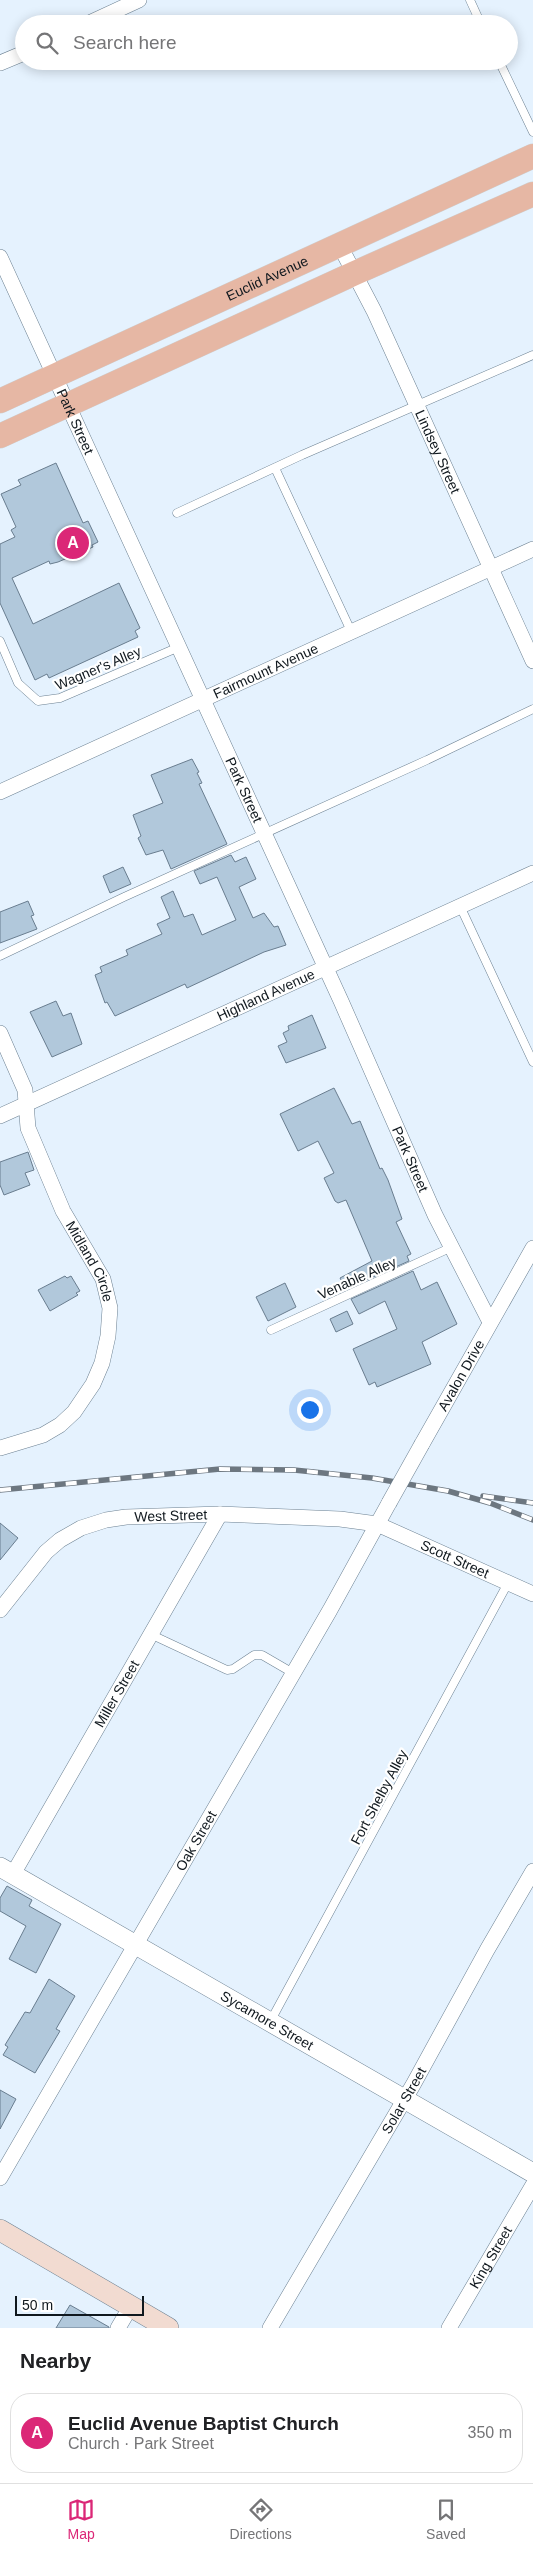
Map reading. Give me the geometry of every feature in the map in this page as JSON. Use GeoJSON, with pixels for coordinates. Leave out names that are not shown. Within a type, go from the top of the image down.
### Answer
{"type":"FeatureCollection","features":[{"type":"Feature","properties":{"kind":"main road","name":"Euclid Avenue"},"geometry":{"type":"LineString","coordinates":[[0,401],[533,156]]}},
{"type":"Feature","properties":{"kind":"main road"},"geometry":{"type":"LineString","coordinates":[[0,436],[354,273],[533,194]]}},
{"type":"Feature","properties":{"kind":"main road"},"geometry":{"type":"LineString","coordinates":[[0,2230],[168,2328]]}},
{"type":"Feature","properties":{"kind":"street"},"geometry":{"type":"LineString","coordinates":[[106,15],[139,0]]}},
{"type":"Feature","properties":{"kind":"street"},"geometry":{"type":"LineString","coordinates":[[0,63],[15,57]]}},
{"type":"Feature","properties":{"kind":"street","name":"Lindsey Street"},"geometry":{"type":"LineString","coordinates":[[339,244],[374,311],[415,405],[533,661]]}},
{"type":"Feature","properties":{"kind":"street","name":"Park Street"},"geometry":{"type":"LineString","coordinates":[[0,257],[325,968],[435,1214],[490,1322]]}},
{"type":"Feature","properties":{"kind":"street","name":"Fairmount Avenue"},"geometry":{"type":"LineString","coordinates":[[0,792],[533,548]]}},
{"type":"Feature","properties":{"kind":"street","name":"Highland Avenue"},"geometry":{"type":"LineString","coordinates":[[0,1116],[533,873]]}},
{"type":"Feature","properties":{"kind":"street","name":"Midland Circle"},"geometry":{"type":"LineString","coordinates":[[0,1033],[25,1090],[28,1128],[63,1211],[106,1290],[110,1308],[108,1336],[99,1370],[93,1384],[74,1412],[60,1425],[44,1435],[0,1448]]}},
{"type":"Feature","properties":{"kind":"street","name":"Avalon Drive"},"geometry":{"type":"LineString","coordinates":[[389,1503],[533,1248]]}},
{"type":"Feature","properties":{"kind":"street","name":"Oak Street"},"geometry":{"type":"LineString","coordinates":[[0,2178],[293,1673],[389,1503]]}},
{"type":"Feature","properties":{"kind":"street","name":"West Street"},"geometry":{"type":"LineString","coordinates":[[0,1610],[46,1552],[60,1540],[81,1528],[106,1520],[126,1517],[220,1514],[321,1518],[377,1524]]}},
{"type":"Feature","properties":{"kind":"street","name":"Miller Street"},"geometry":{"type":"LineString","coordinates":[[7,1870],[150,1634],[220,1514]]}},
{"type":"Feature","properties":{"kind":"street","name":"Scott Street"},"geometry":{"type":"LineString","coordinates":[[377,1524],[533,1594]]}},
{"type":"Feature","properties":{"kind":"street","name":"Sycamore Street"},"geometry":{"type":"LineString","coordinates":[[7,1870],[533,2173]]}},
{"type":"Feature","properties":{"kind":"street","name":"Solar Street"},"geometry":{"type":"LineString","coordinates":[[270,2328],[405,2099],[486,1950],[533,1871]]}},
{"type":"Feature","properties":{"kind":"street","name":"King Street"},"geometry":{"type":"LineString","coordinates":[[449,2328],[533,2185]]}},
{"type":"Feature","properties":{"kind":"street"},"geometry":{"type":"LineString","coordinates":[[118,2328],[131,2306]]}},
{"type":"Feature","properties":{"kind":"lane"},"geometry":{"type":"LineString","coordinates":[[470,0],[477,15]]}},
{"type":"Feature","properties":{"kind":"lane"},"geometry":{"type":"LineString","coordinates":[[503,70],[533,132]]}},
{"type":"Feature","properties":{"kind":"lane"},"geometry":{"type":"LineString","coordinates":[[177,513],[415,405],[533,355]]}},
{"type":"Feature","properties":{"kind":"lane"},"geometry":{"type":"LineString","coordinates":[[275,468],[351,631]]}},
{"type":"Feature","properties":{"kind":"lane","name":"Wagner's Alley"},"geometry":{"type":"LineString","coordinates":[[0,641],[18,683],[38,701],[60,698],[179,647]]}},
{"type":"Feature","properties":{"kind":"lane"},"geometry":{"type":"LineString","coordinates":[[0,956],[427,760],[533,709]]}},
{"type":"Feature","properties":{"kind":"lane"},"geometry":{"type":"LineString","coordinates":[[460,906],[533,1062]]}},
{"type":"Feature","properties":{"kind":"lane","name":"Venable Alley"},"geometry":{"type":"LineString","coordinates":[[271,1330],[452,1248]]}},
{"type":"Feature","properties":{"kind":"lane","name":"Fort Shelby Alley"},"geometry":{"type":"LineString","coordinates":[[270,2022],[508,1583]]}},
{"type":"Feature","properties":{"kind":"lane"},"geometry":{"type":"LineString","coordinates":[[150,1634],[227,1670],[233,1670],[254,1655],[262,1655],[293,1673]]}},
{"type":"Feature","properties":{"kind":"building"},"geometry":{"type":"Polygon","coordinates":[[[56,463],[83,523],[88,521],[98,542],[92,545],[93,547],[58,562],[50,564],[49,561],[12,578],[33,624],[119,583],[140,628],[135,631],[138,637],[49,678],[47,674],[35,680],[0,603],[0,544],[15,537],[11,530],[16,527],[1,494],[21,485],[18,480],[56,463]]]}},
{"type":"Feature","properties":{"kind":"building"},"geometry":{"type":"Polygon","coordinates":[[[192,759],[199,772],[197,773],[202,783],[199,784],[227,844],[171,869],[163,850],[146,855],[138,838],[141,836],[133,815],[163,803],[151,775],[192,759]]]}},
{"type":"Feature","properties":{"kind":"building"},"geometry":{"type":"Polygon","coordinates":[[[231,855],[235,862],[246,857],[256,879],[239,887],[253,918],[264,913],[274,927],[278,926],[286,945],[264,952],[187,988],[185,984],[115,1016],[107,1002],[105,1003],[95,975],[102,972],[100,967],[128,955],[126,950],[162,934],[157,924],[170,918],[161,897],[173,891],[184,917],[193,914],[202,935],[236,920],[217,877],[200,884],[194,871],[231,855]]]}},
{"type":"Feature","properties":{"kind":"building"},"geometry":{"type":"Polygon","coordinates":[[[123,867],[131,884],[110,893],[103,876],[123,867]]]}},
{"type":"Feature","properties":{"kind":"building"},"geometry":{"type":"Polygon","coordinates":[[[28,901],[34,915],[31,916],[37,929],[0,943],[0,912],[28,901]]]}},
{"type":"Feature","properties":{"kind":"building"},"geometry":{"type":"Polygon","coordinates":[[[56,1001],[63,1016],[71,1013],[82,1044],[52,1057],[30,1012],[56,1001]]]}},
{"type":"Feature","properties":{"kind":"building"},"geometry":{"type":"Polygon","coordinates":[[[312,1015],[326,1048],[286,1063],[278,1046],[287,1042],[283,1033],[289,1030],[288,1026],[312,1015]]]}},
{"type":"Feature","properties":{"kind":"building"},"geometry":{"type":"Polygon","coordinates":[[[334,1088],[352,1124],[360,1121],[380,1169],[382,1168],[388,1180],[402,1219],[396,1222],[411,1254],[407,1256],[409,1261],[346,1289],[340,1278],[372,1261],[346,1200],[338,1203],[335,1201],[324,1178],[334,1173],[318,1141],[298,1151],[280,1114],[334,1088]]]}},
{"type":"Feature","properties":{"kind":"building"},"geometry":{"type":"Polygon","coordinates":[[[28,1152],[34,1170],[25,1173],[30,1185],[4,1195],[0,1185],[0,1162],[28,1152]]]}},
{"type":"Feature","properties":{"kind":"building"},"geometry":{"type":"Polygon","coordinates":[[[413,1271],[421,1290],[437,1282],[457,1324],[422,1342],[431,1364],[377,1387],[375,1382],[369,1385],[353,1349],[397,1329],[385,1301],[359,1314],[351,1299],[413,1271]]]}},
{"type":"Feature","properties":{"kind":"building"},"geometry":{"type":"Polygon","coordinates":[[[65,1276],[67,1278],[71,1276],[80,1291],[76,1293],[78,1295],[50,1311],[38,1290],[65,1276]]]}},
{"type":"Feature","properties":{"kind":"building"},"geometry":{"type":"Polygon","coordinates":[[[285,1283],[296,1307],[268,1321],[256,1297],[285,1283]]]}},
{"type":"Feature","properties":{"kind":"building"},"geometry":{"type":"Polygon","coordinates":[[[347,1311],[353,1324],[336,1332],[330,1319],[347,1311]]]}},
{"type":"Feature","properties":{"kind":"building"},"geometry":{"type":"Polygon","coordinates":[[[0,1523],[18,1538],[0,1560],[0,1523]]]}},
{"type":"Feature","properties":{"kind":"building"},"geometry":{"type":"Polygon","coordinates":[[[7,1886],[32,1900],[29,1906],[61,1924],[36,1973],[9,1959],[26,1926],[0,1911],[0,1898],[7,1886]]]}},
{"type":"Feature","properties":{"kind":"building"},"geometry":{"type":"Polygon","coordinates":[[[49,1979],[75,1996],[56,2029],[60,2031],[35,2073],[3,2055],[8,2047],[5,2045],[25,2012],[30,2013],[49,1979]]]}},
{"type":"Feature","properties":{"kind":"building"},"geometry":{"type":"Polygon","coordinates":[[[0,2090],[16,2099],[0,2129],[0,2090]]]}},
{"type":"Feature","properties":{"kind":"building"},"geometry":{"type":"Polygon","coordinates":[[[70,2305],[109,2327],[109,2328],[56,2328],[70,2305]]]}},
{"type":"Feature","properties":{"kind":"railway"},"geometry":{"type":"LineString","coordinates":[[0,1490],[220,1469],[294,1470],[372,1478],[448,1491],[490,1503],[533,1520]]}},
{"type":"Feature","properties":{"kind":"railway"},"geometry":{"type":"LineString","coordinates":[[483,1496],[533,1503]]}},
{"type":"Feature","properties":{"kind":"place","name":"Euclid Avenue Baptist Church"},"geometry":{"type":"Point","coordinates":[73,543]}}]}
